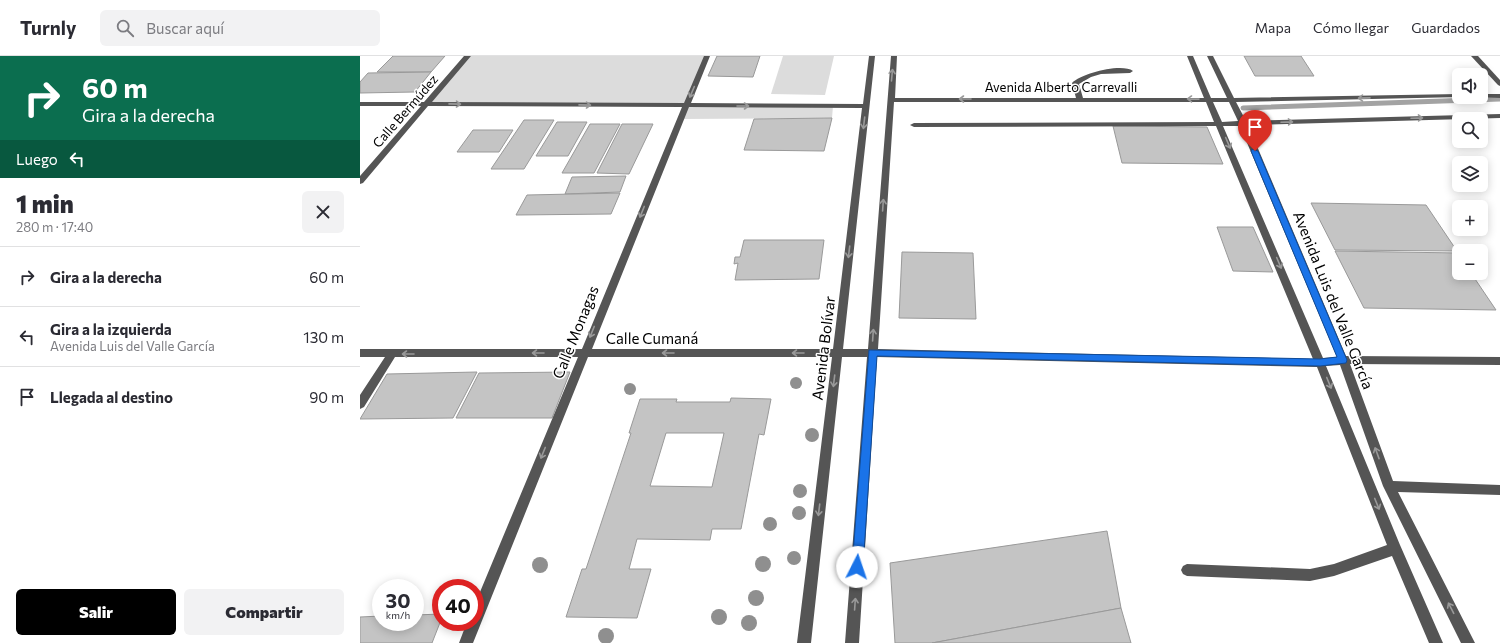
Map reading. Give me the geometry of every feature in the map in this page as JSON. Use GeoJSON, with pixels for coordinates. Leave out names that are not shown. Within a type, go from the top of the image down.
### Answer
{"type":"FeatureCollection","features":[{"type":"Feature","properties":{"kind":"street","name":"Calle Bermúdez"},"geometry":{"type":"LineString","coordinates":[[360,181],[468,56]]}},
{"type":"Feature","properties":{"kind":"street","name":"Calle Monagas"},"geometry":{"type":"LineString","coordinates":[[484,599],[707,56]]}},
{"type":"Feature","properties":{"kind":"street","name":"Avenida Bolívar"},"geometry":{"type":"LineString","coordinates":[[804,643],[872,56]]}},
{"type":"Feature","properties":{"kind":"street"},"geometry":{"type":"LineString","coordinates":[[852,643],[894,56]]}},
{"type":"Feature","properties":{"kind":"street"},"geometry":{"type":"LineString","coordinates":[[1190,56],[1320,363],[1395,549],[1436,643]]}},
{"type":"Feature","properties":{"kind":"street","name":"Avenida Luis del Valle García"},"geometry":{"type":"LineString","coordinates":[[1210,56],[1243,123],[1343,360],[1390,486],[1468,643]]}},
{"type":"Feature","properties":{"kind":"street"},"geometry":{"type":"LineString","coordinates":[[1474,56],[1500,84]]}},
{"type":"Feature","properties":{"kind":"street"},"geometry":{"type":"LineString","coordinates":[[1080,98],[1075,83],[1085,76],[1098,71],[1130,71]]}},
{"type":"Feature","properties":{"kind":"street","name":"Avenida Alberto Carrevalli"},"geometry":{"type":"LineString","coordinates":[[890,100],[1080,98],[1232,100],[1452,96]]}},
{"type":"Feature","properties":{"kind":"street"},"geometry":{"type":"LineString","coordinates":[[1488,96],[1500,96]]}},
{"type":"Feature","properties":{"kind":"street"},"geometry":{"type":"LineString","coordinates":[[360,104],[866,106]]}},
{"type":"Feature","properties":{"kind":"street"},"geometry":{"type":"LineString","coordinates":[[914,125],[1220,124],[1500,116]]}},
{"type":"Feature","properties":{"kind":"street","name":"Calle Cumaná"},"geometry":{"type":"LineString","coordinates":[[360,354],[872,353],[1320,363],[1343,360],[1500,361]]}},
{"type":"Feature","properties":{"kind":"street"},"geometry":{"type":"LineString","coordinates":[[360,404],[392,354]]}},
{"type":"Feature","properties":{"kind":"street"},"geometry":{"type":"LineString","coordinates":[[1390,486],[1500,490]]}},
{"type":"Feature","properties":{"kind":"street"},"geometry":{"type":"LineString","coordinates":[[1187,570],[1310,575],[1334,570],[1362,559],[1395,549]]}},
{"type":"Feature","properties":{"kind":"street","name":"Calle Monagas"},"geometry":{"type":"LineString","coordinates":[[466,643],[471,631]]}},
{"type":"Feature","properties":{"kind":"shaded area"},"geometry":{"type":"Polygon","coordinates":[[[467,56],[707,56],[686,106],[833,106],[832,118],[680,119],[685,107],[428,104],[467,56]]]}},
{"type":"Feature","properties":{"kind":"shaded area"},"geometry":{"type":"Polygon","coordinates":[[[783,56],[834,56],[825,95],[771,94],[783,56]]]}},
{"type":"Feature","properties":{"kind":"building"},"geometry":{"type":"Polygon","coordinates":[[[393,56],[445,56],[431,72],[377,72],[393,56]]]}},
{"type":"Feature","properties":{"kind":"building"},"geometry":{"type":"Polygon","coordinates":[[[717,56],[760,56],[753,77],[708,76],[717,56]]]}},
{"type":"Feature","properties":{"kind":"building"},"geometry":{"type":"Polygon","coordinates":[[[1244,56],[1301,56],[1314,76],[1255,76],[1244,56]]]}},
{"type":"Feature","properties":{"kind":"building"},"geometry":{"type":"Polygon","coordinates":[[[431,72],[415,92],[360,93],[360,82],[368,73],[431,72]]]}},
{"type":"Feature","properties":{"kind":"building"},"geometry":{"type":"Polygon","coordinates":[[[832,118],[824,151],[744,150],[754,119],[832,118]]]}},
{"type":"Feature","properties":{"kind":"building"},"geometry":{"type":"Polygon","coordinates":[[[524,120],[554,120],[524,169],[491,169],[524,120]]]}},
{"type":"Feature","properties":{"kind":"building"},"geometry":{"type":"Polygon","coordinates":[[[557,122],[587,122],[568,156],[536,156],[557,122]]]}},
{"type":"Feature","properties":{"kind":"building"},"geometry":{"type":"Polygon","coordinates":[[[590,124],[620,124],[594,173],[562,173],[590,124]]]}},
{"type":"Feature","properties":{"kind":"building"},"geometry":{"type":"Polygon","coordinates":[[[622,124],[653,124],[629,174],[597,173],[622,124]]]}},
{"type":"Feature","properties":{"kind":"building"},"geometry":{"type":"Polygon","coordinates":[[[1113,126],[1207,127],[1223,164],[1122,163],[1113,126]]]}},
{"type":"Feature","properties":{"kind":"building"},"geometry":{"type":"Polygon","coordinates":[[[473,130],[513,130],[499,152],[457,152],[473,130]]]}},
{"type":"Feature","properties":{"kind":"building"},"geometry":{"type":"Polygon","coordinates":[[[626,176],[620,192],[565,194],[572,177],[626,176]]]}},
{"type":"Feature","properties":{"kind":"building"},"geometry":{"type":"Polygon","coordinates":[[[620,193],[611,214],[516,215],[527,195],[620,193]]]}},
{"type":"Feature","properties":{"kind":"building"},"geometry":{"type":"Polygon","coordinates":[[[1311,203],[1426,205],[1452,244],[1452,251],[1335,250],[1311,203]]]}},
{"type":"Feature","properties":{"kind":"building"},"geometry":{"type":"Polygon","coordinates":[[[1217,227],[1253,227],[1273,272],[1233,271],[1217,227]]]}},
{"type":"Feature","properties":{"kind":"building"},"geometry":{"type":"Polygon","coordinates":[[[744,240],[824,240],[819,279],[735,280],[738,263],[734,264],[735,257],[740,257],[744,240]]]}},
{"type":"Feature","properties":{"kind":"building"},"geometry":{"type":"Polygon","coordinates":[[[1335,251],[1452,253],[1452,280],[1476,280],[1496,310],[1364,308],[1335,251]]]}},
{"type":"Feature","properties":{"kind":"building"},"geometry":{"type":"Polygon","coordinates":[[[902,252],[973,253],[976,319],[899,318],[902,252]]]}},
{"type":"Feature","properties":{"kind":"building"},"geometry":{"type":"Polygon","coordinates":[[[477,372],[453,418],[360,419],[387,374],[477,372]]]}},
{"type":"Feature","properties":{"kind":"building"},"geometry":{"type":"Polygon","coordinates":[[[570,372],[552,418],[456,418],[479,373],[570,372]]]}},
{"type":"Feature","properties":{"kind":"building"},"geometry":{"type":"Polygon","coordinates":[[[731,398],[771,399],[764,435],[759,434],[741,529],[712,529],[710,540],[637,539],[629,569],[651,569],[637,618],[566,617],[582,569],[586,569],[631,433],[629,433],[640,399],[677,399],[676,402],[730,402],[731,398]],[[666,433],[650,486],[712,487],[724,433],[666,433]]]}},
{"type":"Feature","properties":{"kind":"building"},"geometry":{"type":"Polygon","coordinates":[[[1107,531],[1121,608],[932,643],[895,643],[890,563],[1107,531]]]}},
{"type":"Feature","properties":{"kind":"building"},"geometry":{"type":"Polygon","coordinates":[[[1121,608],[1131,643],[932,643],[1121,608]]]}},
{"type":"Feature","properties":{"kind":"building"},"geometry":{"type":"Polygon","coordinates":[[[432,614],[432,631],[437,631],[432,643],[360,643],[360,617],[372,616],[372,631],[424,631],[424,615],[432,614]]]}},
{"type":"Feature","properties":{"kind":"waterway"},"geometry":{"type":"LineString","coordinates":[[1243,108],[1500,99]]}},
{"type":"Feature","properties":{"kind":"route"},"geometry":{"type":"LineString","coordinates":[[857,567],[872,353],[1320,363],[1343,360],[1255,151]]}}]}
